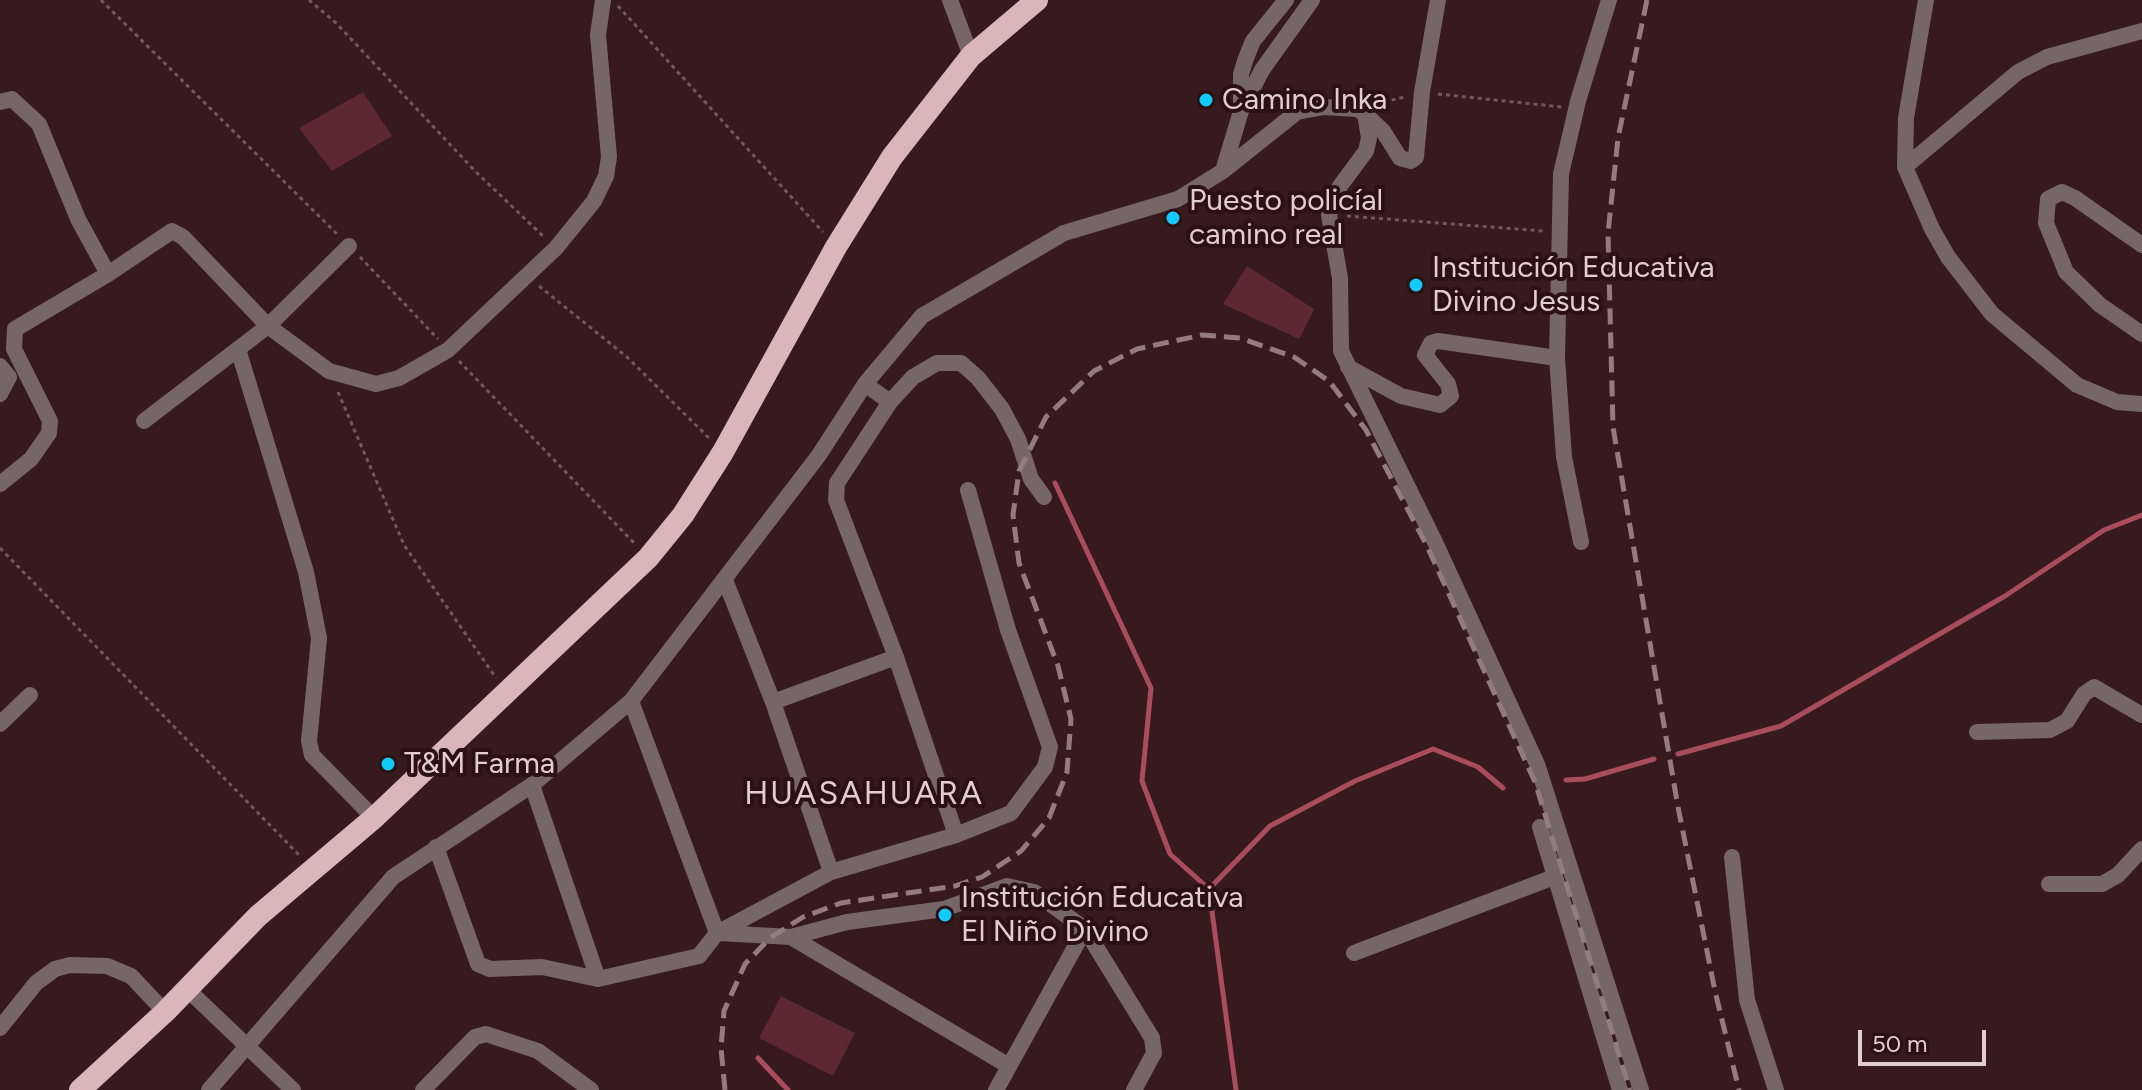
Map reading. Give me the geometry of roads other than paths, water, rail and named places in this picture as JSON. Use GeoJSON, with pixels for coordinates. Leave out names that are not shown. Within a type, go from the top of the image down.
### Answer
{"type":"FeatureCollection","features":[{"type":"Feature","properties":{"kind":"highway"},"geometry":{"type":"LineString","coordinates":[[80,1090],[165,1012],[186,988],[312,868],[374,818],[508,694],[648,558],[683,515],[723,452],[836,247],[892,157],[971,56],[1037,0]]}},
{"type":"Feature","properties":{"kind":"street"},"geometry":{"type":"LineString","coordinates":[[0,484],[31,459],[49,433],[50,421],[14,349],[12,334],[21,324],[108,274],[172,231],[183,237],[268,326],[329,371],[376,384],[399,378],[448,350],[556,248],[594,201],[606,176],[609,157],[598,35],[603,0]]}},
{"type":"Feature","properties":{"kind":"street"},"geometry":{"type":"LineString","coordinates":[[950,0],[971,56]]}},
{"type":"Feature","properties":{"kind":"street"},"geometry":{"type":"LineString","coordinates":[[1241,111],[1241,74],[1246,58],[1253,41],[1286,0]]}},
{"type":"Feature","properties":{"kind":"street"},"geometry":{"type":"LineString","coordinates":[[1223,171],[1241,111],[1262,70],[1312,0]]}},
{"type":"Feature","properties":{"kind":"street"},"geometry":{"type":"LineString","coordinates":[[209,1090],[365,905],[393,877],[532,785],[631,701],[819,455],[865,384],[922,316],[1064,233],[1178,199],[1223,171],[1297,112],[1324,107],[1361,112],[1383,131],[1400,158],[1411,161],[1418,153],[1422,92],[1438,0]]}},
{"type":"Feature","properties":{"kind":"street"},"geometry":{"type":"LineString","coordinates":[[1581,542],[1564,457],[1557,358],[1561,174],[1609,0]]}},
{"type":"Feature","properties":{"kind":"street"},"geometry":{"type":"LineString","coordinates":[[1926,0],[1906,118],[1905,167],[1948,257],[1992,314],[2077,385],[2117,402],[2142,404]]}},
{"type":"Feature","properties":{"kind":"street"},"geometry":{"type":"LineString","coordinates":[[1905,167],[2018,72],[2047,57],[2142,31]]}},
{"type":"Feature","properties":{"kind":"street"},"geometry":{"type":"LineString","coordinates":[[0,102],[12,99],[44,131],[78,219],[108,274]]}},
{"type":"Feature","properties":{"kind":"street"},"geometry":{"type":"LineString","coordinates":[[1361,112],[1368,146],[1340,186],[1329,215],[1340,278],[1339,337],[1347,366],[1435,542],[1519,725],[1567,849],[1641,1090]]}},
{"type":"Feature","properties":{"kind":"street"},"geometry":{"type":"LineString","coordinates":[[2142,245],[2075,198],[2062,192],[2048,199],[2046,223],[2066,272],[2100,305],[2142,334]]}},
{"type":"Feature","properties":{"kind":"street"},"geometry":{"type":"LineString","coordinates":[[144,421],[268,326],[349,246]]}},
{"type":"Feature","properties":{"kind":"street"},"geometry":{"type":"LineString","coordinates":[[1347,366],[1401,396],[1440,405],[1451,396],[1448,384],[1425,355],[1431,343],[1438,341],[1557,358]]}},
{"type":"Feature","properties":{"kind":"street"},"geometry":{"type":"LineString","coordinates":[[238,349],[306,572],[319,638],[309,741],[312,755],[374,818]]}},
{"type":"Feature","properties":{"kind":"street"},"geometry":{"type":"LineString","coordinates":[[956,835],[896,657],[835,491],[890,402],[913,377],[937,363],[961,363],[978,378],[1002,409],[1018,439],[1031,479],[1044,497]]}},
{"type":"Feature","properties":{"kind":"street"},"geometry":{"type":"LineString","coordinates":[[0,366],[9,377],[0,394]]}},
{"type":"Feature","properties":{"kind":"street"},"geometry":{"type":"LineString","coordinates":[[865,384],[890,402]]}},
{"type":"Feature","properties":{"kind":"street"},"geometry":{"type":"LineString","coordinates":[[436,847],[478,964],[490,969],[542,967],[598,979],[699,956],[717,933],[831,872],[956,835],[1011,813],[1045,767],[1050,747],[1008,630],[968,490]]}},
{"type":"Feature","properties":{"kind":"street"},"geometry":{"type":"LineString","coordinates":[[725,580],[773,702],[831,872]]}},
{"type":"Feature","properties":{"kind":"street"},"geometry":{"type":"LineString","coordinates":[[773,702],[896,657]]}},
{"type":"Feature","properties":{"kind":"street"},"geometry":{"type":"LineString","coordinates":[[1977,732],[2050,730],[2067,721],[2084,694],[2094,687],[2142,715]]}},
{"type":"Feature","properties":{"kind":"street"},"geometry":{"type":"LineString","coordinates":[[0,724],[30,695]]}},
{"type":"Feature","properties":{"kind":"street"},"geometry":{"type":"LineString","coordinates":[[631,701],[717,933]]}},
{"type":"Feature","properties":{"kind":"street"},"geometry":{"type":"LineString","coordinates":[[532,785],[598,979]]}},
{"type":"Feature","properties":{"kind":"street"},"geometry":{"type":"LineString","coordinates":[[1540,827],[1620,1090]]}},
{"type":"Feature","properties":{"kind":"street"},"geometry":{"type":"LineString","coordinates":[[1354,953],[1552,871],[1567,849]]}},
{"type":"Feature","properties":{"kind":"street"},"geometry":{"type":"LineString","coordinates":[[2049,884],[2102,884],[2118,875],[2142,849]]}},
{"type":"Feature","properties":{"kind":"street"},"geometry":{"type":"LineString","coordinates":[[1732,857],[1747,1000],[1776,1090]]}},
{"type":"Feature","properties":{"kind":"street"},"geometry":{"type":"LineString","coordinates":[[717,933],[791,937],[847,922],[944,909],[1007,886],[1034,892],[1085,929],[1152,1038],[1154,1053],[1134,1090]]}},
{"type":"Feature","properties":{"kind":"street"},"geometry":{"type":"LineString","coordinates":[[996,1090],[1085,929]]}},
{"type":"Feature","properties":{"kind":"street"},"geometry":{"type":"LineString","coordinates":[[791,937],[1009,1066]]}},
{"type":"Feature","properties":{"kind":"street"},"geometry":{"type":"LineString","coordinates":[[0,1028],[36,983],[55,969],[70,965],[107,966],[131,976],[165,1012]]}},
{"type":"Feature","properties":{"kind":"street"},"geometry":{"type":"LineString","coordinates":[[186,988],[293,1090]]}},
{"type":"Feature","properties":{"kind":"street"},"geometry":{"type":"LineString","coordinates":[[423,1090],[461,1049],[475,1037],[486,1034],[538,1051],[590,1090]]}},
{"type":"Feature","properties":{"kind":"waterway"},"geometry":{"type":"LineString","coordinates":[[1055,483],[1151,688],[1142,781],[1170,854],[1209,889],[1236,1090]]}},
{"type":"Feature","properties":{"kind":"waterway"},"geometry":{"type":"LineString","coordinates":[[1678,754],[1781,726],[2005,596],[2104,530],[2142,515]]}},
{"type":"Feature","properties":{"kind":"waterway"},"geometry":{"type":"LineString","coordinates":[[1209,889],[1270,826],[1355,781],[1433,749],[1478,767],[1503,788]]}},
{"type":"Feature","properties":{"kind":"waterway"},"geometry":{"type":"LineString","coordinates":[[1566,780],[1585,779],[1654,759]]}},
{"type":"Feature","properties":{"kind":"waterway"},"geometry":{"type":"LineString","coordinates":[[758,1058],[788,1090]]}},
{"type":"Feature","properties":{"kind":"railway"},"geometry":{"type":"LineString","coordinates":[[1647,0],[1618,138],[1608,233],[1613,427],[1678,807],[1715,991],[1739,1090]]}},
{"type":"Feature","properties":{"kind":"railway"},"geometry":{"type":"LineString","coordinates":[[725,1090],[721,1048],[724,1011],[745,964],[770,938],[803,917],[841,903],[955,886],[982,877],[1021,851],[1049,818],[1067,772],[1071,719],[1058,666],[1019,563],[1013,515],[1019,471],[1046,417],[1094,371],[1137,349],[1202,335],[1240,338],[1294,357],[1329,381],[1366,430],[1427,546],[1535,782],[1630,1090]]}},
{"type":"Feature","properties":{"kind":"place","name":"Camino Inka"},"geometry":{"type":"Point","coordinates":[1206,100]}},
{"type":"Feature","properties":{"kind":"place","name":"Puesto policíal camino real"},"geometry":{"type":"Point","coordinates":[1173,218]}},
{"type":"Feature","properties":{"kind":"place","name":"Institución Educativa Divino Jesus"},"geometry":{"type":"Point","coordinates":[1416,285]}},
{"type":"Feature","properties":{"kind":"place","name":"T&M Farma"},"geometry":{"type":"Point","coordinates":[388,764]}},
{"type":"Feature","properties":{"kind":"place","name":"Institución Educativa El Niño Divino"},"geometry":{"type":"Point","coordinates":[945,915]}},
{"type":"Feature","properties":{"kind":"district","name":"HUASAHUARA"},"geometry":{"type":"Point","coordinates":[864,795]}}]}
